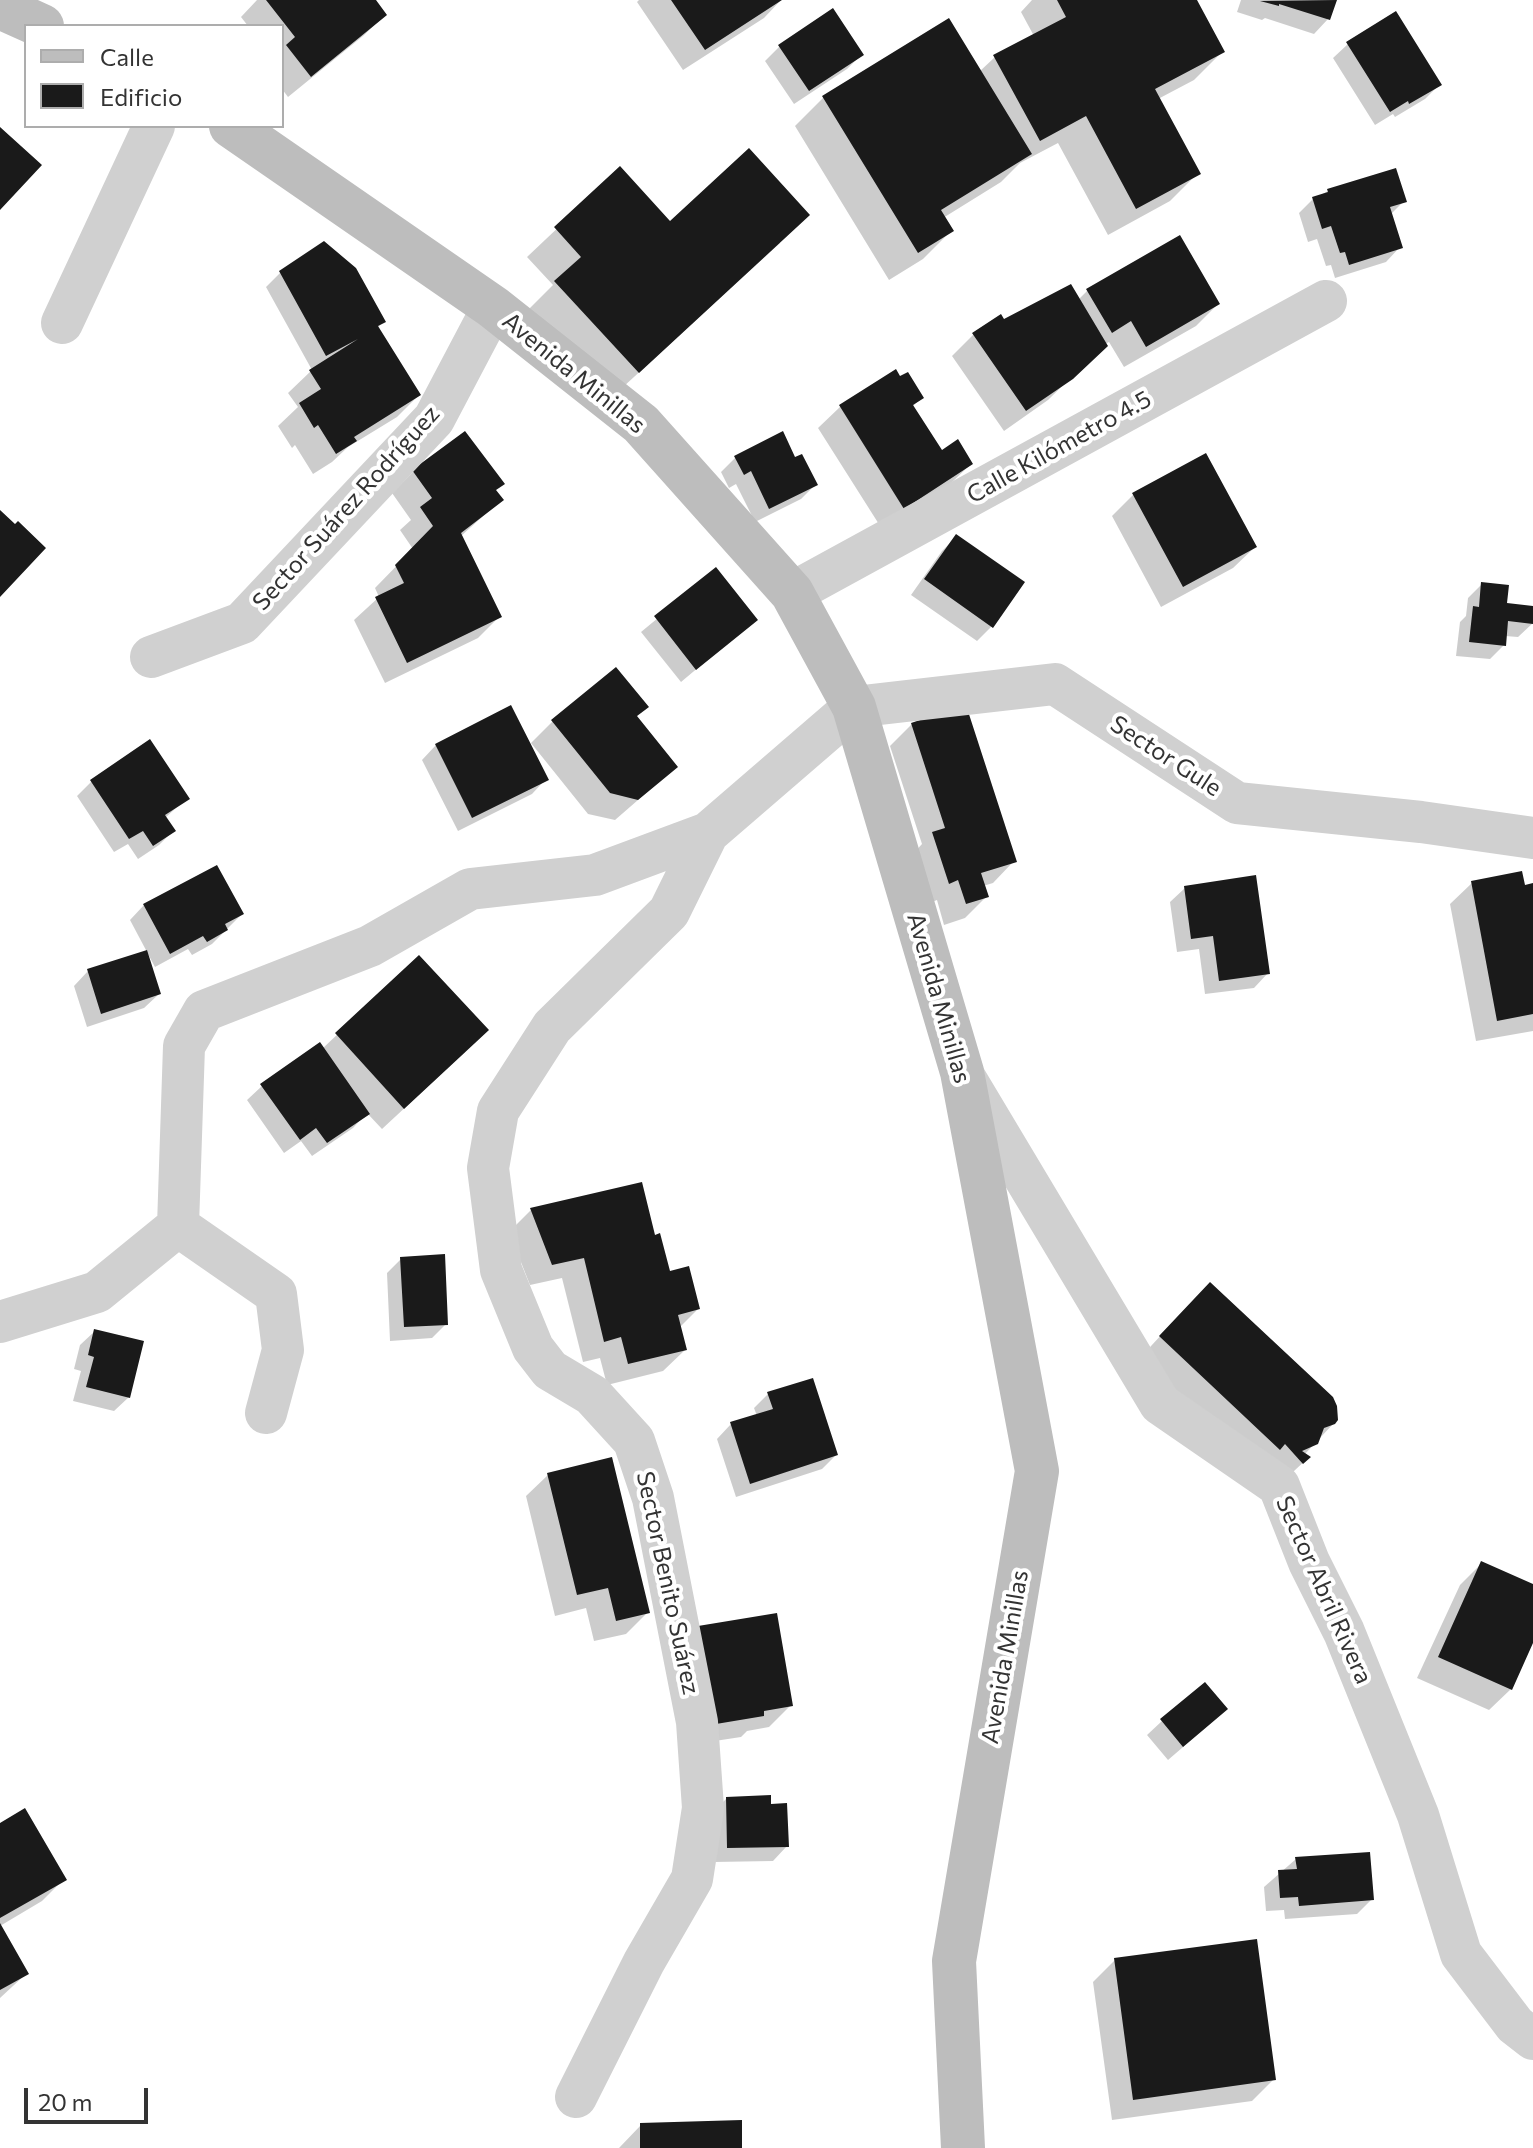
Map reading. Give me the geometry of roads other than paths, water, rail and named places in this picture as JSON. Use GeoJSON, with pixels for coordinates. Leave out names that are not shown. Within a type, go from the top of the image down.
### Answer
{"type":"FeatureCollection","features":[{"type":"Feature","properties":{"kind":"street"},"geometry":{"type":"LineString","coordinates":[[0,7],[38,24]]}},
{"type":"Feature","properties":{"kind":"street"},"geometry":{"type":"LineString","coordinates":[[62,323],[153,128]]}},
{"type":"Feature","properties":{"kind":"street","name":"Avenida Minillas"},"geometry":{"type":"LineString","coordinates":[[234,128],[493,307],[641,424],[792,593],[854,707],[962,1072],[1037,1471],[954,1961],[963,2148]]}},
{"type":"Feature","properties":{"kind":"street","name":"Calle Kilómetro 4.5"},"geometry":{"type":"LineString","coordinates":[[792,593],[1326,301]]}},
{"type":"Feature","properties":{"kind":"street","name":"Sector Suárez Rodríguez"},"geometry":{"type":"LineString","coordinates":[[151,657],[242,623],[434,419],[493,307]]}},
{"type":"Feature","properties":{"kind":"street","name":"Sector Gule"},"geometry":{"type":"LineString","coordinates":[[854,707],[1055,684],[1237,803],[1421,822],[1533,838]]}},
{"type":"Feature","properties":{"kind":"street","name":"Sector Benito Suárez"},"geometry":{"type":"LineString","coordinates":[[178,1226],[184,1046],[204,1011],[370,946],[470,889],[595,875],[708,833],[854,707]]}},
{"type":"Feature","properties":{"kind":"street","name":"Sector Benito Suárez"},"geometry":{"type":"LineString","coordinates":[[576,2097],[644,1962],[692,1879],[703,1808],[697,1722],[653,1498],[634,1441],[592,1395],[550,1370],[533,1348],[501,1270],[488,1168],[498,1111],[552,1027],[669,912],[708,833]]}},
{"type":"Feature","properties":{"kind":"street","name":"Sector Abril Rivera"},"geometry":{"type":"LineString","coordinates":[[962,1072],[1160,1404],[1279,1486],[1309,1562],[1344,1632],[1418,1815],[1461,1954],[1515,2025],[1533,2039]]}},
{"type":"Feature","properties":{"kind":"street"},"geometry":{"type":"LineString","coordinates":[[0,1322],[97,1292],[178,1226],[276,1294],[283,1350],[266,1413]]}}]}
